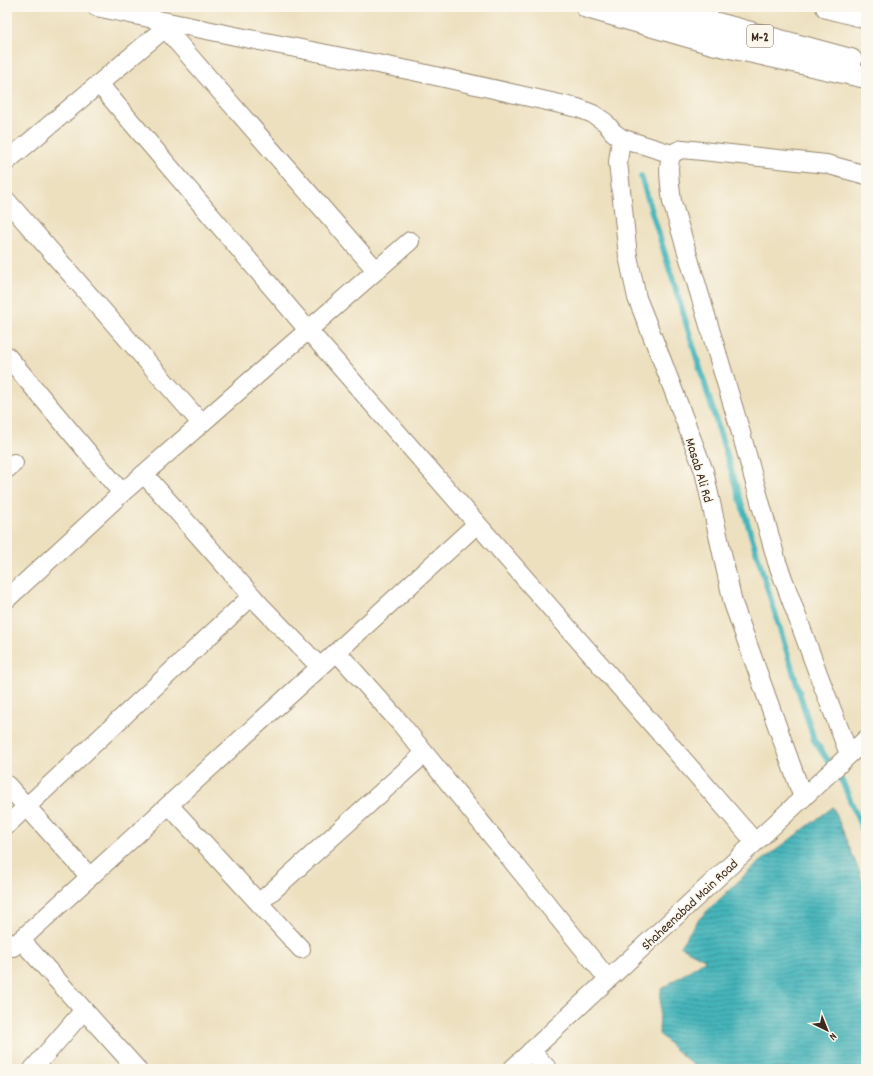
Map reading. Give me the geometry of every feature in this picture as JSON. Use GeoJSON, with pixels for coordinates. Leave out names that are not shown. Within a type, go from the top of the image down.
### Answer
{"type":"FeatureCollection","features":[{"type":"Feature","properties":{"kind":"highway"},"geometry":{"type":"LineString","coordinates":[[587,7],[712,43],[866,77]]}},
{"type":"Feature","properties":{"kind":"highway","name":"M-2"},"geometry":{"type":"LineString","coordinates":[[655,7],[866,63]]}},
{"type":"Feature","properties":{"kind":"highway"},"geometry":{"type":"LineString","coordinates":[[826,7],[866,17]]}},
{"type":"Feature","properties":{"kind":"street"},"geometry":{"type":"LineString","coordinates":[[96,7],[168,26],[412,71],[578,108],[594,114],[621,138],[672,154]]}},
{"type":"Feature","properties":{"kind":"street"},"geometry":{"type":"LineString","coordinates":[[7,161],[168,26]]}},
{"type":"Feature","properties":{"kind":"street"},"geometry":{"type":"LineString","coordinates":[[168,26],[376,270]]}},
{"type":"Feature","properties":{"kind":"street"},"geometry":{"type":"LineString","coordinates":[[99,84],[308,330],[755,842]]}},
{"type":"Feature","properties":{"kind":"street","name":"Masab Ali Rd"},"geometry":{"type":"LineString","coordinates":[[621,138],[618,162],[628,256],[637,298],[704,471],[733,603],[803,798]]}},
{"type":"Feature","properties":{"kind":"street"},"geometry":{"type":"LineString","coordinates":[[849,754],[777,562],[739,426],[672,202],[669,168],[672,154],[677,150],[683,149],[826,164],[866,175]]}},
{"type":"Feature","properties":{"kind":"street"},"geometry":{"type":"LineString","coordinates":[[7,201],[202,423]]}},
{"type":"Feature","properties":{"kind":"street"},"geometry":{"type":"LineString","coordinates":[[7,599],[122,493],[410,241]]}},
{"type":"Feature","properties":{"kind":"street"},"geometry":{"type":"LineString","coordinates":[[7,356],[122,493]]}},
{"type":"Feature","properties":{"kind":"street"},"geometry":{"type":"LineString","coordinates":[[144,474],[252,596],[320,667]]}},
{"type":"Feature","properties":{"kind":"street"},"geometry":{"type":"LineString","coordinates":[[137,1069],[84,1010],[14,940],[90,877],[477,524]]}},
{"type":"Feature","properties":{"kind":"street"},"geometry":{"type":"LineString","coordinates":[[7,825],[252,596]]}},
{"type":"Feature","properties":{"kind":"street"},"geometry":{"type":"LineString","coordinates":[[336,652],[401,724],[608,979]]}},
{"type":"Feature","properties":{"kind":"street","name":"Shaheenabad Main Road"},"geometry":{"type":"LineString","coordinates":[[512,1069],[866,739]]}},
{"type":"Feature","properties":{"kind":"street"},"geometry":{"type":"LineString","coordinates":[[259,903],[424,754]]}},
{"type":"Feature","properties":{"kind":"street"},"geometry":{"type":"LineString","coordinates":[[7,785],[90,877]]}},
{"type":"Feature","properties":{"kind":"street"},"geometry":{"type":"LineString","coordinates":[[169,805],[301,949]]}},
{"type":"Feature","properties":{"kind":"street"},"geometry":{"type":"LineString","coordinates":[[33,1069],[84,1010]]}},
{"type":"Feature","properties":{"kind":"street"},"geometry":{"type":"LineString","coordinates":[[531,1051],[548,1069]]}},
{"type":"Feature","properties":{"kind":"water"},"geometry":{"type":"Polygon","coordinates":[[[833,807],[860,873],[866,892],[866,1069],[698,1069],[659,1034],[661,989],[706,960],[680,946],[698,920],[751,869],[833,807]]]}},
{"type":"Feature","properties":{"kind":"waterway"},"geometry":{"type":"LineString","coordinates":[[641,176],[814,740],[843,783],[866,838]]}}]}
